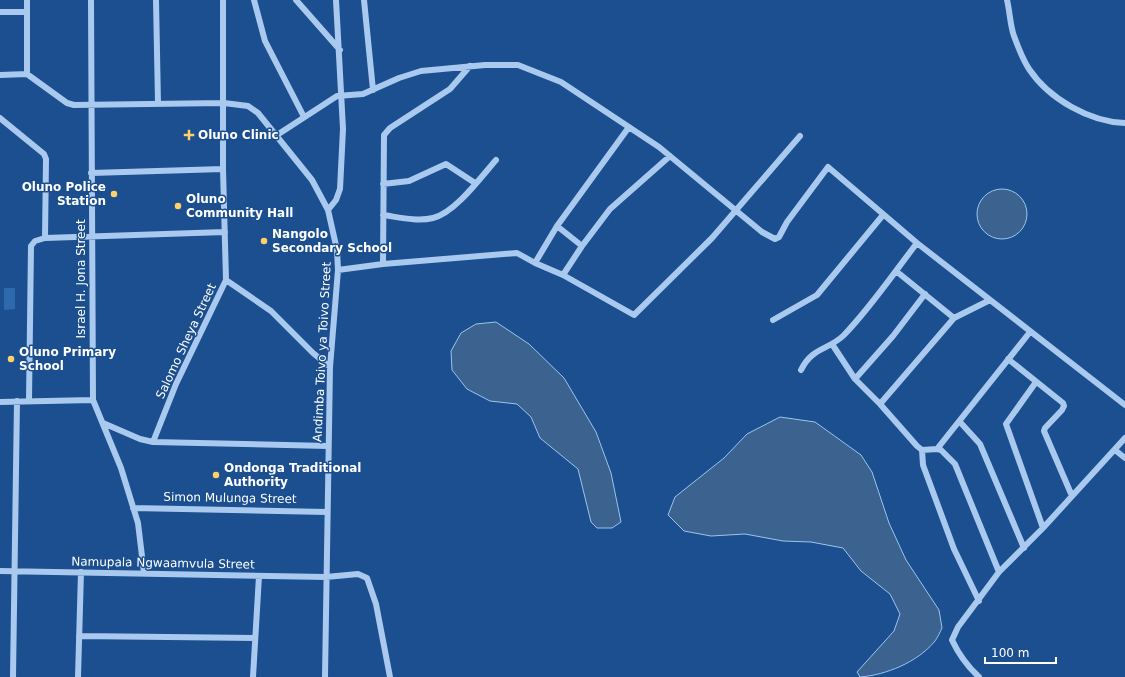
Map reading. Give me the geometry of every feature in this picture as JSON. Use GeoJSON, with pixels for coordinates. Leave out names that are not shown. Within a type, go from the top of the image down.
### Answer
{"type":"FeatureCollection","features":[{"type":"Feature","properties":{"kind":"street"},"geometry":{"type":"LineString","coordinates":[[0,75],[27,74],[27,0]]}},
{"type":"Feature","properties":{"kind":"street","name":"Israel H. Jona Street"},"geometry":{"type":"LineString","coordinates":[[91,0],[93,400],[122,468],[141,540],[144,573]]}},
{"type":"Feature","properties":{"kind":"street"},"geometry":{"type":"LineString","coordinates":[[156,0],[158,103]]}},
{"type":"Feature","properties":{"kind":"street","name":"Salomo Sheya Street"},"geometry":{"type":"LineString","coordinates":[[153,442],[176,384],[226,280],[222,169],[224,103],[223,0]]}},
{"type":"Feature","properties":{"kind":"street"},"geometry":{"type":"LineString","coordinates":[[254,0],[265,41],[304,117]]}},
{"type":"Feature","properties":{"kind":"street"},"geometry":{"type":"LineString","coordinates":[[296,0],[340,50]]}},
{"type":"Feature","properties":{"kind":"street"},"geometry":{"type":"LineString","coordinates":[[328,210],[336,200],[340,189],[343,129],[340,50],[336,0]]}},
{"type":"Feature","properties":{"kind":"street"},"geometry":{"type":"LineString","coordinates":[[364,0],[374,90]]}},
{"type":"Feature","properties":{"kind":"street"},"geometry":{"type":"LineString","coordinates":[[1007,0],[1014,35],[1029,69],[1045,87],[1073,107],[1094,118],[1125,123]]}},
{"type":"Feature","properties":{"kind":"street"},"geometry":{"type":"LineString","coordinates":[[0,12],[27,12]]}},
{"type":"Feature","properties":{"kind":"street"},"geometry":{"type":"LineString","coordinates":[[277,135],[332,98],[342,95],[359,95],[374,90],[399,78],[421,72],[470,66],[511,64],[561,82],[629,127],[670,156],[762,232],[775,239],[777,239],[787,222],[828,167],[917,243],[1125,405]]}},
{"type":"Feature","properties":{"kind":"street"},"geometry":{"type":"LineString","coordinates":[[384,264],[384,135],[386,131],[450,90],[470,66]]}},
{"type":"Feature","properties":{"kind":"street","name":"Andimba Toivo ya Toivo Street"},"geometry":{"type":"LineString","coordinates":[[27,74],[67,103],[91,105],[224,103],[248,106],[252,108],[277,135],[312,180],[328,210],[337,250],[338,270],[330,367],[325,677]]}},
{"type":"Feature","properties":{"kind":"street"},"geometry":{"type":"LineString","coordinates":[[0,118],[44,154],[46,159],[45,238]]}},
{"type":"Feature","properties":{"kind":"street"},"geometry":{"type":"LineString","coordinates":[[534,263],[557,226],[629,127]]}},
{"type":"Feature","properties":{"kind":"street"},"geometry":{"type":"LineString","coordinates":[[338,270],[384,264],[511,253],[523,255],[534,263],[563,275],[634,315],[650,297],[676,275],[687,260],[712,238],[737,211],[800,136]]}},
{"type":"Feature","properties":{"kind":"street"},"geometry":{"type":"LineString","coordinates":[[563,275],[582,246],[610,209],[655,172],[670,156]]}},
{"type":"Feature","properties":{"kind":"street"},"geometry":{"type":"LineString","coordinates":[[383,216],[426,219],[437,217],[450,210],[496,160]]}},
{"type":"Feature","properties":{"kind":"street"},"geometry":{"type":"LineString","coordinates":[[383,184],[409,181],[446,164],[475,183]]}},
{"type":"Feature","properties":{"kind":"street"},"geometry":{"type":"LineString","coordinates":[[92,173],[222,169]]}},
{"type":"Feature","properties":{"kind":"street"},"geometry":{"type":"LineString","coordinates":[[773,320],[817,295],[883,215]]}},
{"type":"Feature","properties":{"kind":"street"},"geometry":{"type":"LineString","coordinates":[[557,226],[582,246]]}},
{"type":"Feature","properties":{"kind":"street"},"geometry":{"type":"LineString","coordinates":[[29,401],[31,246],[35,241],[45,238],[225,232]]}},
{"type":"Feature","properties":{"kind":"street"},"geometry":{"type":"LineString","coordinates":[[801,370],[810,357],[820,349],[832,344],[843,336],[868,308],[917,243]]}},
{"type":"Feature","properties":{"kind":"street"},"geometry":{"type":"LineString","coordinates":[[896,270],[954,318]]}},
{"type":"Feature","properties":{"kind":"street"},"geometry":{"type":"LineString","coordinates":[[226,280],[271,310],[313,353],[330,367]]}},
{"type":"Feature","properties":{"kind":"street"},"geometry":{"type":"LineString","coordinates":[[855,379],[893,336],[925,294]]}},
{"type":"Feature","properties":{"kind":"street"},"geometry":{"type":"LineString","coordinates":[[880,404],[954,318],[990,300]]}},
{"type":"Feature","properties":{"kind":"street"},"geometry":{"type":"LineString","coordinates":[[922,450],[937,448],[960,422],[1030,332]]}},
{"type":"Feature","properties":{"kind":"street"},"geometry":{"type":"LineString","coordinates":[[832,344],[855,379],[922,450],[923,465],[951,542],[979,601]]}},
{"type":"Feature","properties":{"kind":"street"},"geometry":{"type":"LineString","coordinates":[[1008,359],[1063,403],[1064,406],[1044,431],[1072,496]]}},
{"type":"Feature","properties":{"kind":"street"},"geometry":{"type":"LineString","coordinates":[[1036,382],[1006,424],[1043,528]]}},
{"type":"Feature","properties":{"kind":"street"},"geometry":{"type":"LineString","coordinates":[[0,402],[93,400]]}},
{"type":"Feature","properties":{"kind":"street"},"geometry":{"type":"LineString","coordinates":[[13,677],[17,401]]}},
{"type":"Feature","properties":{"kind":"street"},"geometry":{"type":"LineString","coordinates":[[960,422],[980,444],[1024,548]]}},
{"type":"Feature","properties":{"kind":"street"},"geometry":{"type":"LineString","coordinates":[[103,423],[153,442],[328,446]]}},
{"type":"Feature","properties":{"kind":"street"},"geometry":{"type":"LineString","coordinates":[[979,677],[959,655],[952,640],[958,627],[979,601],[999,572],[1043,528],[1125,438]]}},
{"type":"Feature","properties":{"kind":"street"},"geometry":{"type":"LineString","coordinates":[[937,448],[957,468],[999,572]]}},
{"type":"Feature","properties":{"kind":"street"},"geometry":{"type":"LineString","coordinates":[[1115,450],[1125,458]]}},
{"type":"Feature","properties":{"kind":"street","name":"Simon Mulunga Street"},"geometry":{"type":"LineString","coordinates":[[133,508],[327,512]]}},
{"type":"Feature","properties":{"kind":"street","name":"Namupala Ngwaamvula Street"},"geometry":{"type":"LineString","coordinates":[[0,571],[326,577],[358,574],[367,578],[376,604],[390,677]]}},
{"type":"Feature","properties":{"kind":"street"},"geometry":{"type":"LineString","coordinates":[[78,677],[80,572]]}},
{"type":"Feature","properties":{"kind":"street"},"geometry":{"type":"LineString","coordinates":[[253,677],[259,576]]}},
{"type":"Feature","properties":{"kind":"street"},"geometry":{"type":"LineString","coordinates":[[79,636],[255,638]]}},
{"type":"Feature","properties":{"kind":"shaded area"},"geometry":{"type":"Polygon","coordinates":[[[1007,189],[1012,190],[1020,196],[1026,204],[1026,224],[1020,232],[1012,238],[997,239],[992,238],[984,232],[978,224],[977,209],[978,204],[984,196],[992,190],[1007,189]]]}},
{"type":"Feature","properties":{"kind":"shaded area"},"geometry":{"type":"Polygon","coordinates":[[[4,288],[15,288],[15,309],[4,310],[4,288]]]}},
{"type":"Feature","properties":{"kind":"shaded area"},"geometry":{"type":"Polygon","coordinates":[[[496,322],[529,344],[564,378],[596,432],[611,473],[621,522],[612,528],[597,528],[591,522],[578,469],[540,438],[531,417],[517,404],[490,401],[467,389],[452,370],[451,351],[461,333],[476,324],[496,322]]]}},
{"type":"Feature","properties":{"kind":"shaded area"},"geometry":{"type":"Polygon","coordinates":[[[780,417],[815,422],[861,455],[872,472],[889,523],[906,560],[939,610],[942,628],[936,639],[928,648],[911,661],[891,670],[870,676],[860,677],[857,672],[894,631],[900,614],[890,594],[861,571],[843,548],[811,542],[783,541],[745,534],[711,536],[684,531],[668,515],[675,497],[724,458],[747,434],[780,417]]]}},
{"type":"Feature","properties":{"kind":"place","name":"Oluno Clinic"},"geometry":{"type":"Point","coordinates":[189,135]}},
{"type":"Feature","properties":{"kind":"place","name":"Oluno Police Station"},"geometry":{"type":"Point","coordinates":[114,194]}},
{"type":"Feature","properties":{"kind":"place","name":"Oluno Community Hall"},"geometry":{"type":"Point","coordinates":[178,206]}},
{"type":"Feature","properties":{"kind":"place","name":"Nangolo Secondary School"},"geometry":{"type":"Point","coordinates":[264,241]}},
{"type":"Feature","properties":{"kind":"place","name":"Oluno Primary School"},"geometry":{"type":"Point","coordinates":[11,359]}},
{"type":"Feature","properties":{"kind":"place","name":"Ondonga Traditional Authority"},"geometry":{"type":"Point","coordinates":[216,475]}}]}
